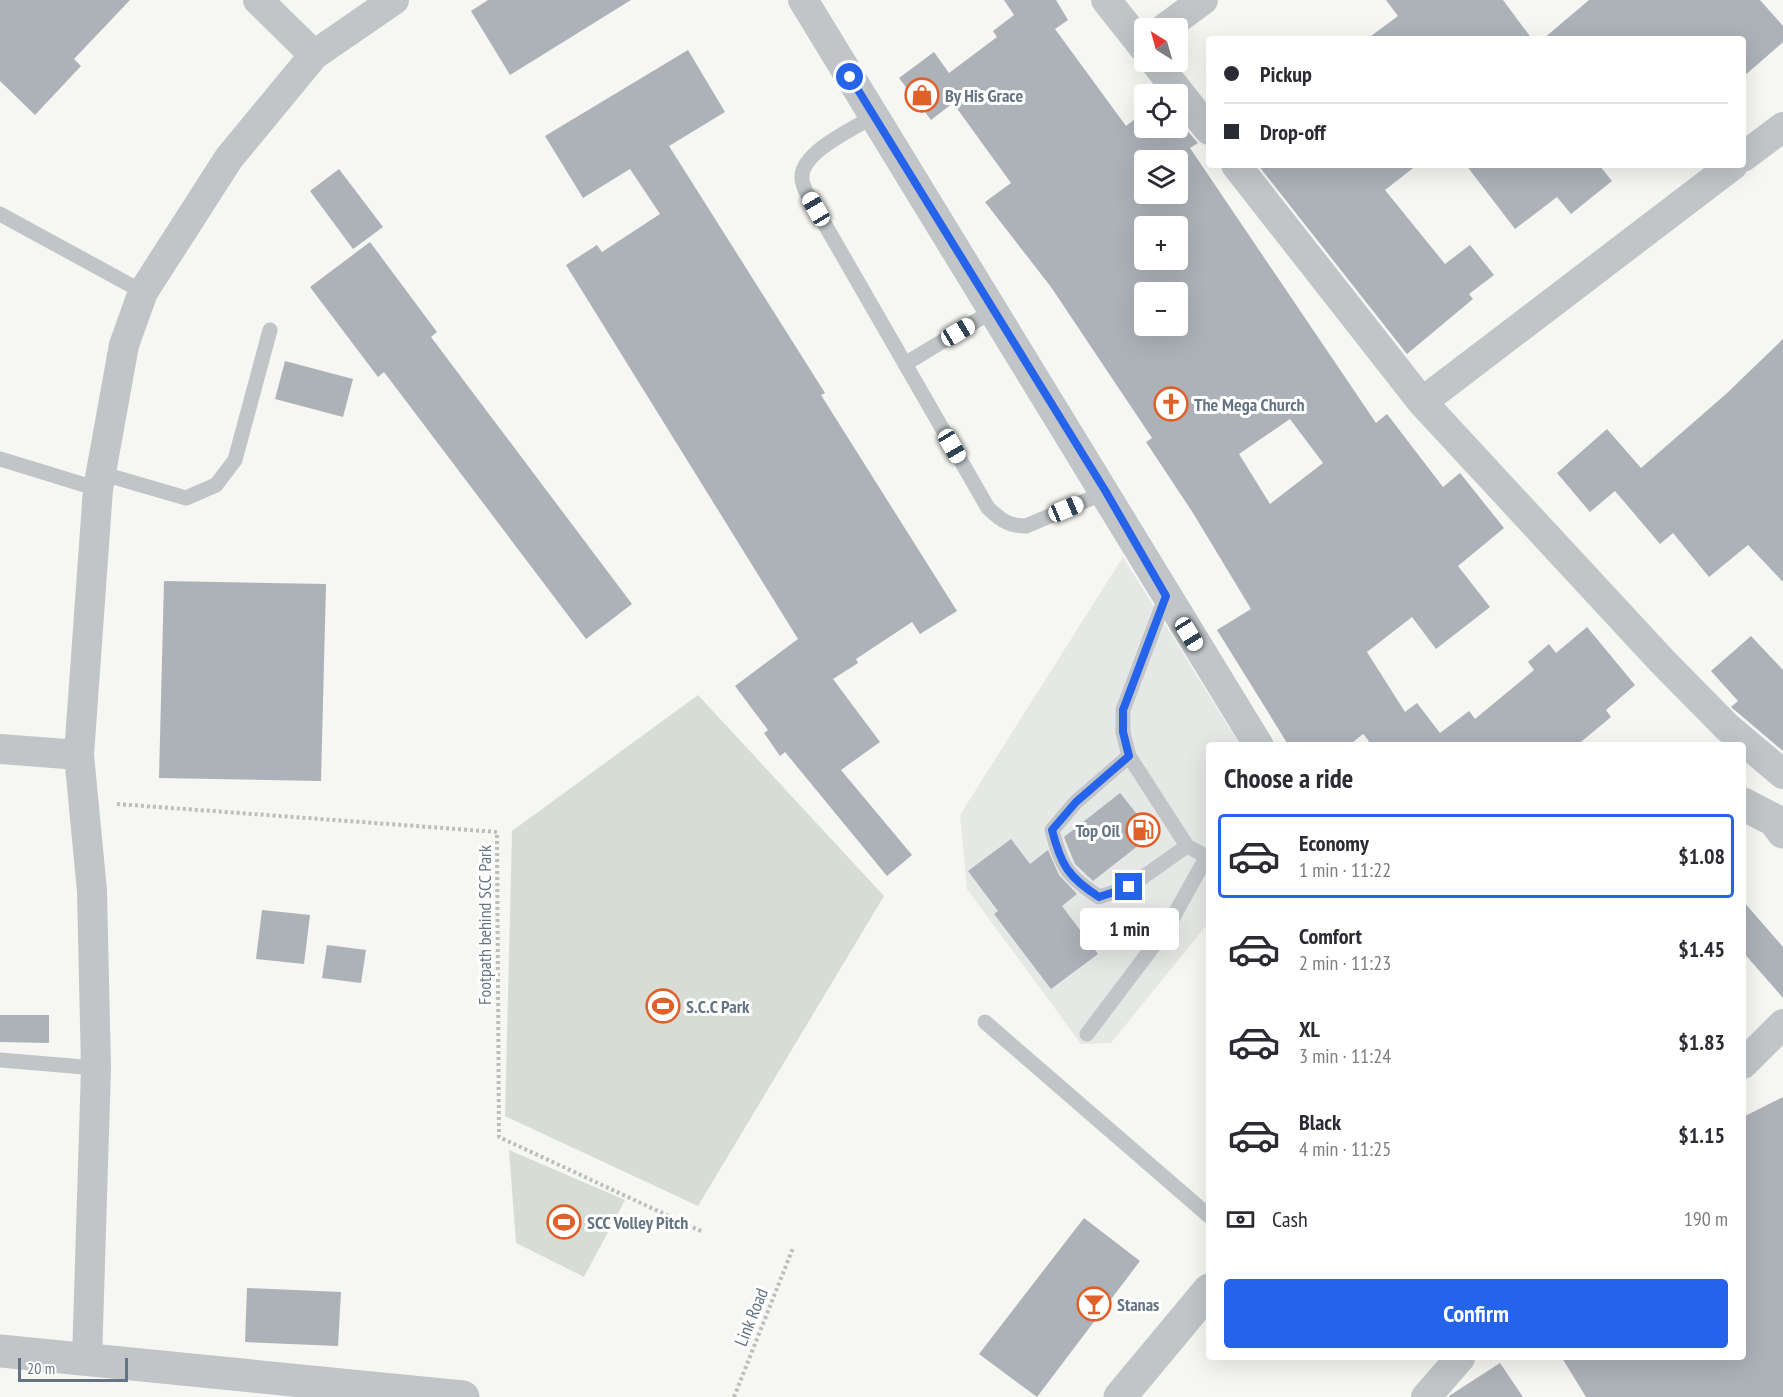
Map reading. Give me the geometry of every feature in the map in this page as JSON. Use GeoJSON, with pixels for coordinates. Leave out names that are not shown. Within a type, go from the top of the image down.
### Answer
{"type":"FeatureCollection","features":[{"type":"Feature","properties":{"kind":"street"},"geometry":{"type":"LineString","coordinates":[[258,0],[314,55]]}},
{"type":"Feature","properties":{"kind":"street"},"geometry":{"type":"LineString","coordinates":[[87,1359],[96,1068],[92,891],[79,755],[99,481],[124,345],[143,292],[195,207],[229,158],[314,55],[394,0]]}},
{"type":"Feature","properties":{"kind":"street"},"geometry":{"type":"LineString","coordinates":[[803,0],[1106,492],[1166,596],[1257,742]]}},
{"type":"Feature","properties":{"kind":"street"},"geometry":{"type":"LineString","coordinates":[[1106,0],[1134,29]]}},
{"type":"Feature","properties":{"kind":"street"},"geometry":{"type":"LineString","coordinates":[[1182,18],[1203,0]]}},
{"type":"Feature","properties":{"kind":"street"},"geometry":{"type":"LineString","coordinates":[[1169,72],[1206,126]]}},
{"type":"Feature","properties":{"kind":"street"},"geometry":{"type":"LineString","coordinates":[[1746,156],[1783,127]]}},
{"type":"Feature","properties":{"kind":"street"},"geometry":{"type":"LineString","coordinates":[[1238,168],[1422,402],[1662,661],[1745,742]]}},
{"type":"Feature","properties":{"kind":"street"},"geometry":{"type":"LineString","coordinates":[[1422,402],[1729,168]]}},
{"type":"Feature","properties":{"kind":"street"},"geometry":{"type":"LineString","coordinates":[[1746,743],[1783,774]]}},
{"type":"Feature","properties":{"kind":"street"},"geometry":{"type":"LineString","coordinates":[[0,749],[79,755]]}},
{"type":"Feature","properties":{"kind":"street"},"geometry":{"type":"LineString","coordinates":[[1746,806],[1774,820],[1783,832]]}},
{"type":"Feature","properties":{"kind":"street"},"geometry":{"type":"LineString","coordinates":[[1746,1061],[1783,1024]]}},
{"type":"Feature","properties":{"kind":"street"},"geometry":{"type":"LineString","coordinates":[[1120,1397],[1206,1294]]}},
{"type":"Feature","properties":{"kind":"street"},"geometry":{"type":"LineString","coordinates":[[0,1351],[463,1397]]}},
{"type":"Feature","properties":{"kind":"street"},"geometry":{"type":"LineString","coordinates":[[1426,1397],[1458,1360]]}},
{"type":"Feature","properties":{"kind":"lane"},"geometry":{"type":"LineString","coordinates":[[874,116],[817,151],[807,162],[802,176],[805,190],[988,508],[1002,522],[1014,526],[1026,526],[1106,492]]}},
{"type":"Feature","properties":{"kind":"lane"},"geometry":{"type":"LineString","coordinates":[[0,214],[143,292]]}},
{"type":"Feature","properties":{"kind":"lane"},"geometry":{"type":"LineString","coordinates":[[905,364],[994,310]]}},
{"type":"Feature","properties":{"kind":"lane"},"geometry":{"type":"LineString","coordinates":[[0,459],[186,498],[216,485],[235,460],[270,330]]}},
{"type":"Feature","properties":{"kind":"lane"},"geometry":{"type":"LineString","coordinates":[[1166,596],[1123,710],[1123,732],[1129,756],[1187,846],[1206,857]]}},
{"type":"Feature","properties":{"kind":"lane"},"geometry":{"type":"LineString","coordinates":[[1129,756],[1076,802],[1052,830],[1060,861],[1078,884],[1099,897],[1129,887],[1187,846]]}},
{"type":"Feature","properties":{"kind":"lane"},"geometry":{"type":"LineString","coordinates":[[1087,1034],[1167,928],[1206,860]]}},
{"type":"Feature","properties":{"kind":"lane"},"geometry":{"type":"LineString","coordinates":[[985,1022],[1206,1213]]}},
{"type":"Feature","properties":{"kind":"lane"},"geometry":{"type":"LineString","coordinates":[[0,1060],[96,1068]]}},
{"type":"Feature","properties":{"kind":"path","name":"Footpath behind SCC Park"},"geometry":{"type":"LineString","coordinates":[[82,802],[497,831],[499,1137],[703,1232]]}},
{"type":"Feature","properties":{"kind":"path","name":"Link Road"},"geometry":{"type":"LineString","coordinates":[[734,1397],[793,1248]]}},
{"type":"Feature","properties":{"kind":"shaded area"},"geometry":{"type":"Polygon","coordinates":[[[1123,557],[1238,742],[1206,742],[1206,926],[1111,1043],[1081,1044],[967,889],[960,815],[1123,557]]]}},
{"type":"Feature","properties":{"kind":"shaded area","name":"S.C.C Park"},"geometry":{"type":"Polygon","coordinates":[[[698,695],[884,896],[698,1206],[505,1116],[512,831],[698,695]]]}},
{"type":"Feature","properties":{"kind":"shaded area","name":"SCC Volley Pitch"},"geometry":{"type":"Polygon","coordinates":[[[509,1150],[625,1200],[584,1277],[516,1243],[509,1150]]]}},
{"type":"Feature","properties":{"kind":"building"},"geometry":{"type":"Polygon","coordinates":[[[0,0],[130,0],[74,59],[81,66],[35,115],[0,81],[0,0]]]}},
{"type":"Feature","properties":{"kind":"building"},"geometry":{"type":"Polygon","coordinates":[[[488,0],[631,0],[510,75],[471,11],[488,0]]]}},
{"type":"Feature","properties":{"kind":"building"},"geometry":{"type":"Polygon","coordinates":[[[1004,0],[1056,0],[1068,20],[1055,29],[1126,126],[1134,120],[1134,138],[1188,138],[1188,131],[1198,143],[1190,148],[1376,423],[1387,414],[1443,487],[1460,473],[1504,528],[1458,566],[1490,607],[1436,649],[1412,617],[1367,652],[1405,712],[1417,703],[1440,733],[1469,711],[1475,719],[1534,670],[1528,662],[1549,644],[1556,653],[1587,627],[1635,685],[1606,710],[1611,717],[1581,742],[1368,742],[1363,734],[1353,742],[1287,742],[1217,630],[1251,609],[1193,513],[1146,442],[1152,438],[1051,287],[985,202],[1011,183],[953,103],[931,120],[899,78],[934,52],[949,73],[997,37],[993,31],[1014,15],[1004,0]],[[1290,419],[1239,454],[1270,504],[1323,463],[1290,419]]]}},
{"type":"Feature","properties":{"kind":"building"},"geometry":{"type":"Polygon","coordinates":[[[1386,0],[1503,0],[1530,36],[1371,36],[1398,16],[1386,0]]]}},
{"type":"Feature","properties":{"kind":"building"},"geometry":{"type":"Polygon","coordinates":[[[1589,0],[1760,0],[1783,26],[1783,42],[1746,74],[1746,36],[1547,36],[1589,0]]]}},
{"type":"Feature","properties":{"kind":"building"},"geometry":{"type":"Polygon","coordinates":[[[688,50],[725,112],[669,146],[825,393],[821,395],[957,611],[920,634],[912,622],[856,659],[858,663],[833,679],[880,742],[841,770],[912,855],[887,876],[785,752],[780,756],[764,733],[768,730],[735,686],[798,639],[566,265],[597,245],[602,252],[660,214],[630,169],[583,198],[545,136],[688,50]]]}},
{"type":"Feature","properties":{"kind":"building"},"geometry":{"type":"Polygon","coordinates":[[[1260,168],[1413,168],[1385,190],[1445,264],[1470,245],[1494,275],[1469,294],[1473,299],[1407,354],[1260,168]]]}},
{"type":"Feature","properties":{"kind":"building"},"geometry":{"type":"Polygon","coordinates":[[[1468,168],[1601,168],[1612,181],[1571,214],[1557,197],[1515,229],[1468,168]]]}},
{"type":"Feature","properties":{"kind":"building"},"geometry":{"type":"Polygon","coordinates":[[[339,169],[383,227],[353,249],[310,191],[339,169]]]}},
{"type":"Feature","properties":{"kind":"building"},"geometry":{"type":"Polygon","coordinates":[[[370,242],[437,332],[431,337],[632,604],[586,639],[384,372],[378,377],[310,287],[370,242]]]}},
{"type":"Feature","properties":{"kind":"building"},"geometry":{"type":"Polygon","coordinates":[[[1783,339],[1783,582],[1748,545],[1709,577],[1673,533],[1660,544],[1615,491],[1590,512],[1557,473],[1607,429],[1641,468],[1726,394],[1783,339]]]}},
{"type":"Feature","properties":{"kind":"building"},"geometry":{"type":"Polygon","coordinates":[[[285,361],[353,379],[343,417],[275,399],[285,361]]]}},
{"type":"Feature","properties":{"kind":"building"},"geometry":{"type":"Polygon","coordinates":[[[164,581],[326,584],[321,781],[159,778],[164,581]]]}},
{"type":"Feature","properties":{"kind":"building"},"geometry":{"type":"Polygon","coordinates":[[[1751,636],[1783,670],[1783,751],[1731,707],[1738,701],[1711,671],[1751,636]]]}},
{"type":"Feature","properties":{"kind":"building"},"geometry":{"type":"Polygon","coordinates":[[[1120,793],[1153,834],[1093,881],[1075,864],[1064,837],[1120,793]]]}},
{"type":"Feature","properties":{"kind":"building"},"geometry":{"type":"Polygon","coordinates":[[[1011,839],[1030,864],[1048,850],[1059,875],[1077,894],[1062,906],[1098,954],[1051,989],[994,914],[998,911],[968,871],[1011,839]]]}},
{"type":"Feature","properties":{"kind":"building"},"geometry":{"type":"Polygon","coordinates":[[[1746,904],[1783,947],[1783,998],[1746,955],[1746,904]]]}},
{"type":"Feature","properties":{"kind":"building"},"geometry":{"type":"Polygon","coordinates":[[[262,910],[310,915],[304,964],[256,959],[262,910]]]}},
{"type":"Feature","properties":{"kind":"building"},"geometry":{"type":"Polygon","coordinates":[[[327,945],[366,950],[361,983],[322,978],[327,945]]]}},
{"type":"Feature","properties":{"kind":"building"},"geometry":{"type":"Polygon","coordinates":[[[0,1015],[49,1015],[49,1043],[0,1042],[0,1015]]]}},
{"type":"Feature","properties":{"kind":"building"},"geometry":{"type":"Polygon","coordinates":[[[1783,1097],[1783,1397],[1586,1397],[1563,1360],[1746,1360],[1746,1116],[1783,1097]]]}},
{"type":"Feature","properties":{"kind":"building"},"geometry":{"type":"Polygon","coordinates":[[[1084,1218],[1140,1261],[1037,1397],[979,1354],[1084,1218]]]}},
{"type":"Feature","properties":{"kind":"building"},"geometry":{"type":"Polygon","coordinates":[[[247,1288],[341,1292],[338,1346],[245,1342],[247,1288]]]}},
{"type":"Feature","properties":{"kind":"building"},"geometry":{"type":"Polygon","coordinates":[[[1500,1363],[1523,1397],[1449,1397],[1449,1396],[1500,1363]]]}},
{"type":"Feature","properties":{"kind":"place","name":"By His Grace"},"geometry":{"type":"Point","coordinates":[922,95]}},
{"type":"Feature","properties":{"kind":"place","name":"The Mega Church"},"geometry":{"type":"Point","coordinates":[1171,404]}},
{"type":"Feature","properties":{"kind":"place","name":"Top Oil"},"geometry":{"type":"Point","coordinates":[1143,830]}},
{"type":"Feature","properties":{"kind":"place","name":"S.C.C Park"},"geometry":{"type":"Point","coordinates":[663,1006]}},
{"type":"Feature","properties":{"kind":"place","name":"SCC Volley Pitch"},"geometry":{"type":"Point","coordinates":[564,1222]}},
{"type":"Feature","properties":{"kind":"place","name":"Stanas"},"geometry":{"type":"Point","coordinates":[1094,1304]}},
{"type":"Feature","properties":{"kind":"route"},"geometry":{"type":"LineString","coordinates":[[850,77],[1106,492],[1166,596],[1123,710],[1123,732],[1129,756],[1076,802],[1052,830],[1060,861],[1078,884],[1099,897],[1129,887]]}}]}
